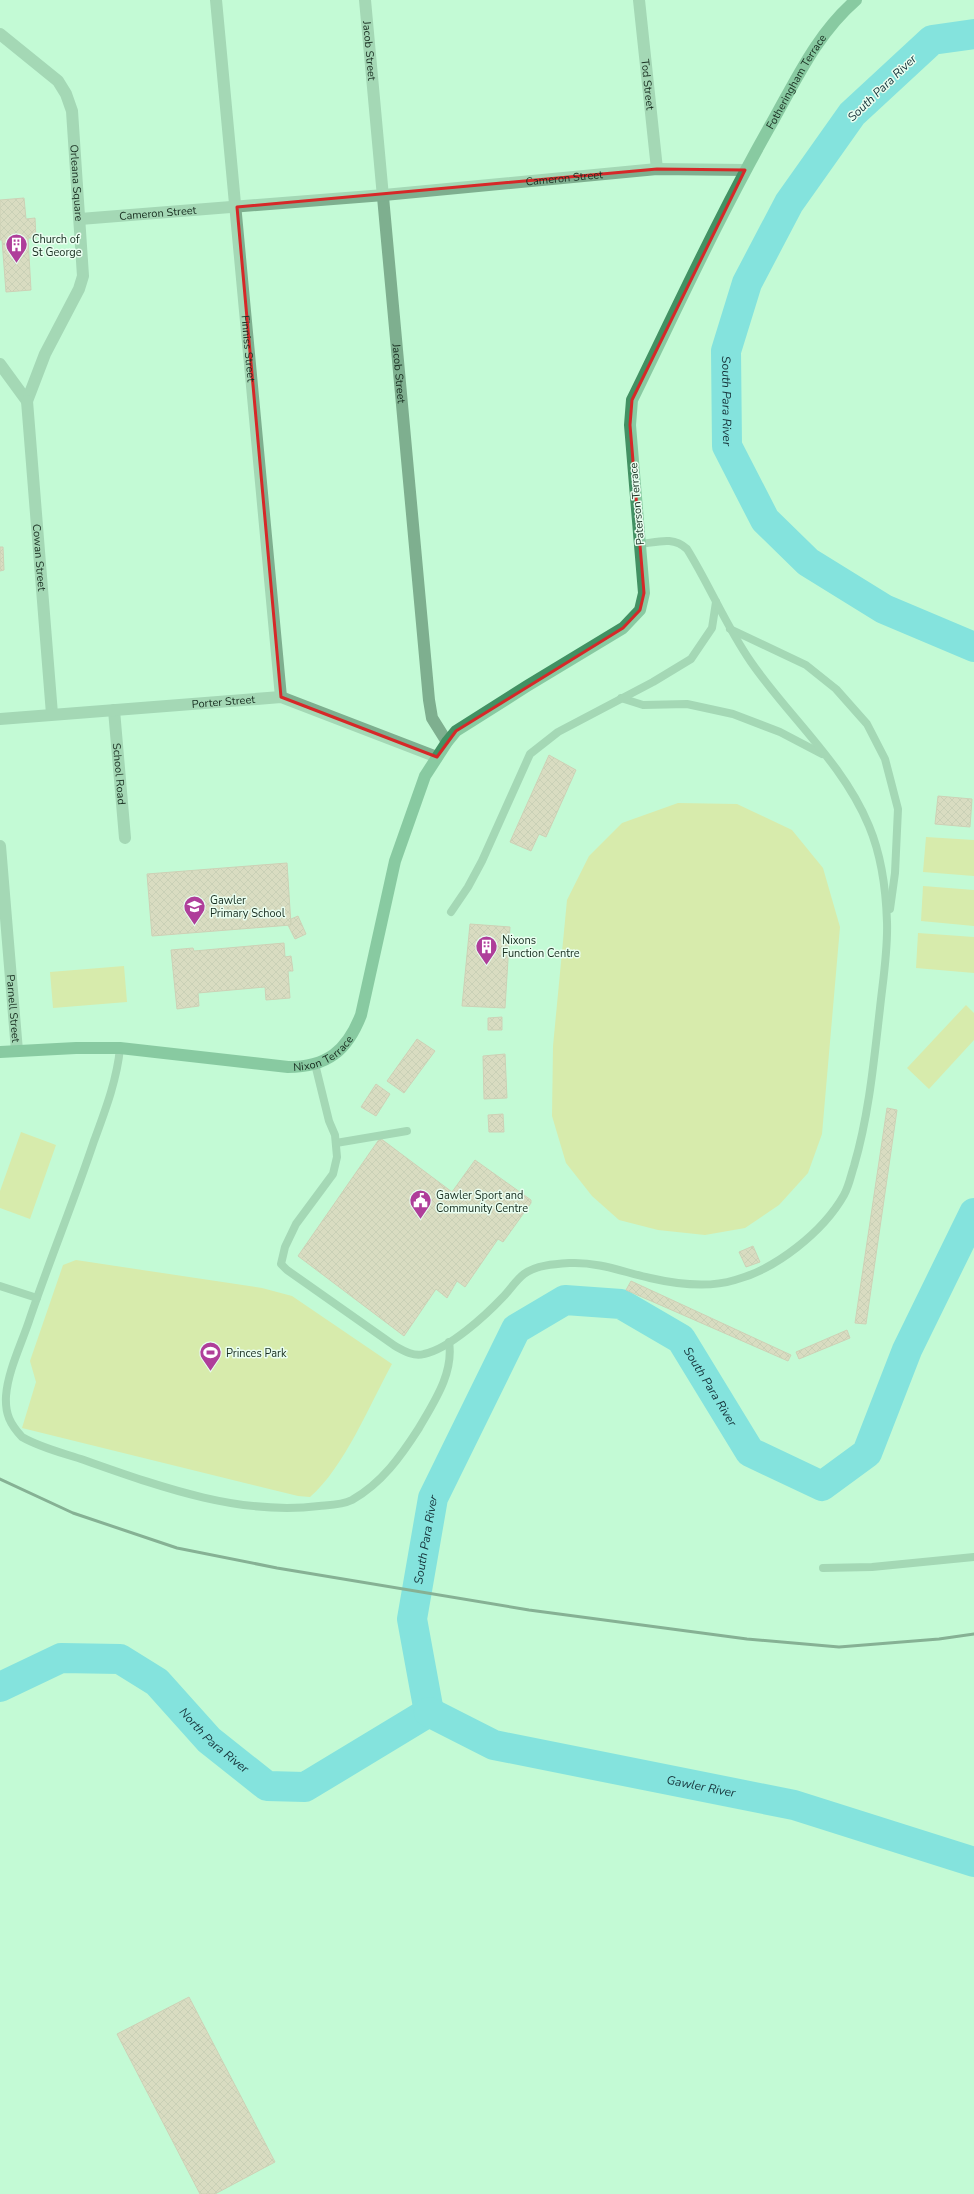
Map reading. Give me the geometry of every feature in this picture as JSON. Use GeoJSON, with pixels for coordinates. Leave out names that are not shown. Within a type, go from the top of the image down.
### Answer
{"type":"FeatureCollection","features":[{"type":"Feature","properties":{"kind":"street","name":"Finniss Street"},"geometry":{"type":"LineString","coordinates":[[216,0],[237,207],[281,697]]}},
{"type":"Feature","properties":{"kind":"street","name":"Jacob Street"},"geometry":{"type":"LineString","coordinates":[[365,0],[429,700],[432,718],[447,742]]}},
{"type":"Feature","properties":{"kind":"street","name":"Tod Street"},"geometry":{"type":"LineString","coordinates":[[639,0],[657,169]]}},
{"type":"Feature","properties":{"kind":"street","name":"Fotheringham Terrace"},"geometry":{"type":"LineString","coordinates":[[745,170],[816,44],[835,19],[856,0]]}},
{"type":"Feature","properties":{"kind":"street","name":"Orleana Square"},"geometry":{"type":"LineString","coordinates":[[0,34],[58,81],[66,94],[72,111],[80,219],[83,276],[79,289],[45,354],[27,401]]}},
{"type":"Feature","properties":{"kind":"street","name":"Cameron Street"},"geometry":{"type":"LineString","coordinates":[[80,219],[384,195],[657,169],[745,170]]}},
{"type":"Feature","properties":{"kind":"street","name":"Paterson Terrace"},"geometry":{"type":"LineString","coordinates":[[437,757],[456,732],[629,623],[640,610],[644,593],[630,425],[632,400],[745,170]]}},
{"type":"Feature","properties":{"kind":"street"},"geometry":{"type":"LineString","coordinates":[[0,364],[27,401]]}},
{"type":"Feature","properties":{"kind":"street","name":"Cowan Street"},"geometry":{"type":"LineString","coordinates":[[27,401],[52,714]]}},
{"type":"Feature","properties":{"kind":"street","name":"Porter Street"},"geometry":{"type":"LineString","coordinates":[[0,719],[281,697],[437,757]]}},
{"type":"Feature","properties":{"kind":"street","name":"School Road"},"geometry":{"type":"LineString","coordinates":[[114,710],[125,838]]}},
{"type":"Feature","properties":{"kind":"street","name":"Nixon Terrace"},"geometry":{"type":"LineString","coordinates":[[0,1052],[17,1050],[120,1048],[288,1067],[315,1064],[328,1059],[353,1034],[358,1024],[395,862],[425,776],[437,757]]}},
{"type":"Feature","properties":{"kind":"street","name":"Parnell Street"},"geometry":{"type":"LineString","coordinates":[[0,846],[17,1050]]}},
{"type":"Feature","properties":{"kind":"lane"},"geometry":{"type":"LineString","coordinates":[[641,544],[670,541],[680,542],[687,549],[700,570],[730,629],[752,663],[842,776],[869,826],[883,868],[888,925]]}},
{"type":"Feature","properties":{"kind":"lane"},"geometry":{"type":"LineString","coordinates":[[451,912],[468,887],[482,861],[530,754],[558,732],[653,682],[691,659],[712,628],[716,602]]}},
{"type":"Feature","properties":{"kind":"lane"},"geometry":{"type":"LineString","coordinates":[[315,1064],[336,1143],[337,1157],[333,1174],[296,1224],[285,1247],[281,1264],[287,1270],[395,1346],[406,1352],[424,1355],[449,1342],[467,1330],[490,1310],[524,1274],[535,1268],[573,1263],[601,1265],[650,1278],[672,1282],[708,1284],[733,1281],[756,1274],[781,1260],[810,1236],[831,1215],[846,1192],[859,1149],[875,1048],[895,873],[898,809],[885,759],[867,724],[836,689],[806,665],[730,629]]}},
{"type":"Feature","properties":{"kind":"lane"},"geometry":{"type":"LineString","coordinates":[[621,698],[643,705],[687,704],[733,714],[780,732],[827,756]]}},
{"type":"Feature","properties":{"kind":"lane"},"geometry":{"type":"LineString","coordinates":[[120,1048],[118,1065],[108,1102],[76,1197],[37,1298],[8,1383],[6,1398],[7,1415],[11,1425],[22,1437],[148,1483],[199,1497],[295,1509],[339,1504],[351,1500],[381,1479],[405,1450],[445,1382],[451,1352],[449,1342]]}},
{"type":"Feature","properties":{"kind":"lane"},"geometry":{"type":"LineString","coordinates":[[336,1143],[407,1132]]}},
{"type":"Feature","properties":{"kind":"lane"},"geometry":{"type":"LineString","coordinates":[[0,1286],[37,1298]]}},
{"type":"Feature","properties":{"kind":"lane"},"geometry":{"type":"LineString","coordinates":[[823,1568],[872,1567],[974,1557]]}},
{"type":"Feature","properties":{"kind":"highlighted area"},"geometry":{"type":"Polygon","coordinates":[[[657,169],[745,170],[632,400],[630,425],[644,593],[640,610],[623,628],[456,731],[437,757],[281,697],[237,207],[657,169]]]}},
{"type":"Feature","properties":{"kind":"shaded area"},"geometry":{"type":"Polygon","coordinates":[[[678,803],[737,804],[792,830],[823,868],[840,927],[822,1134],[808,1173],[779,1205],[745,1228],[705,1235],[658,1230],[619,1220],[592,1196],[566,1163],[552,1116],[553,1046],[567,900],[589,856],[622,823],[678,803]]]}},
{"type":"Feature","properties":{"kind":"shaded area"},"geometry":{"type":"Polygon","coordinates":[[[926,837],[974,840],[974,876],[923,872],[926,837]]]}},
{"type":"Feature","properties":{"kind":"shaded area"},"geometry":{"type":"Polygon","coordinates":[[[923,886],[974,890],[974,926],[921,921],[923,886]]]}},
{"type":"Feature","properties":{"kind":"shaded area"},"geometry":{"type":"Polygon","coordinates":[[[918,933],[974,937],[974,973],[916,968],[918,933]]]}},
{"type":"Feature","properties":{"kind":"shaded area"},"geometry":{"type":"Polygon","coordinates":[[[124,966],[127,1002],[53,1008],[50,972],[124,966]]]}},
{"type":"Feature","properties":{"kind":"shaded area"},"geometry":{"type":"Polygon","coordinates":[[[966,1005],[974,1013],[974,1040],[929,1089],[907,1068],[966,1005]]]}},
{"type":"Feature","properties":{"kind":"shaded area"},"geometry":{"type":"Polygon","coordinates":[[[21,1132],[56,1145],[30,1219],[0,1208],[0,1191],[21,1132]]]}},
{"type":"Feature","properties":{"kind":"shaded area","name":"Princes Park"},"geometry":{"type":"Polygon","coordinates":[[[76,1260],[262,1288],[292,1296],[392,1364],[356,1435],[334,1470],[322,1485],[310,1497],[298,1496],[22,1428],[36,1382],[30,1361],[63,1265],[76,1260]]]}},
{"type":"Feature","properties":{"kind":"building","name":"Church of St George"},"geometry":{"type":"Polygon","coordinates":[[[24,198],[26,219],[35,218],[36,238],[28,238],[31,290],[6,292],[2,240],[0,240],[0,200],[24,198]]]}},
{"type":"Feature","properties":{"kind":"building"},"geometry":{"type":"Polygon","coordinates":[[[0,547],[3,547],[4,570],[0,571],[0,547]]]}},
{"type":"Feature","properties":{"kind":"building"},"geometry":{"type":"Polygon","coordinates":[[[549,755],[576,770],[546,837],[539,834],[531,851],[510,842],[549,755]]]}},
{"type":"Feature","properties":{"kind":"building"},"geometry":{"type":"Polygon","coordinates":[[[938,796],[972,799],[970,827],[935,824],[938,796]]]}},
{"type":"Feature","properties":{"kind":"building"},"geometry":{"type":"Polygon","coordinates":[[[287,863],[291,925],[152,936],[147,874],[287,863]]]}},
{"type":"Feature","properties":{"kind":"building"},"geometry":{"type":"Polygon","coordinates":[[[298,916],[306,934],[295,939],[288,925],[291,925],[291,919],[298,916]]]}},
{"type":"Feature","properties":{"kind":"building","name":"Nixons Function Centre"},"geometry":{"type":"Polygon","coordinates":[[[470,924],[510,927],[505,1008],[462,1006],[470,924]]]}},
{"type":"Feature","properties":{"kind":"building"},"geometry":{"type":"Polygon","coordinates":[[[284,943],[285,957],[291,956],[293,971],[288,971],[290,998],[266,1000],[265,987],[198,993],[199,1006],[177,1009],[171,950],[193,948],[194,951],[284,943]]]}},
{"type":"Feature","properties":{"kind":"building"},"geometry":{"type":"Polygon","coordinates":[[[502,1017],[502,1030],[488,1030],[488,1018],[502,1017]]]}},
{"type":"Feature","properties":{"kind":"building"},"geometry":{"type":"Polygon","coordinates":[[[417,1039],[435,1051],[404,1093],[387,1081],[417,1039]]]}},
{"type":"Feature","properties":{"kind":"building"},"geometry":{"type":"Polygon","coordinates":[[[505,1054],[507,1098],[484,1099],[483,1056],[505,1054]]]}},
{"type":"Feature","properties":{"kind":"building"},"geometry":{"type":"Polygon","coordinates":[[[376,1084],[390,1094],[376,1116],[361,1107],[376,1084]]]}},
{"type":"Feature","properties":{"kind":"building"},"geometry":{"type":"Polygon","coordinates":[[[887,1108],[897,1110],[866,1324],[855,1323],[887,1108]]]}},
{"type":"Feature","properties":{"kind":"building"},"geometry":{"type":"Polygon","coordinates":[[[503,1114],[504,1132],[489,1132],[488,1115],[503,1114]]]}},
{"type":"Feature","properties":{"kind":"building","name":"Gawler Sport and Community Centre"},"geometry":{"type":"Polygon","coordinates":[[[380,1138],[452,1192],[475,1160],[531,1200],[531,1203],[503,1242],[498,1239],[465,1287],[457,1281],[447,1298],[436,1289],[404,1336],[298,1256],[380,1138]]]}},
{"type":"Feature","properties":{"kind":"building"},"geometry":{"type":"Polygon","coordinates":[[[753,1246],[760,1262],[746,1267],[739,1252],[753,1246]]]}},
{"type":"Feature","properties":{"kind":"building"},"geometry":{"type":"Polygon","coordinates":[[[631,1281],[791,1355],[788,1361],[626,1290],[631,1281]]]}},
{"type":"Feature","properties":{"kind":"building"},"geometry":{"type":"Polygon","coordinates":[[[847,1330],[850,1338],[799,1359],[796,1352],[847,1330]]]}},
{"type":"Feature","properties":{"kind":"building"},"geometry":{"type":"Polygon","coordinates":[[[189,1997],[275,2162],[215,2194],[200,2194],[117,2034],[189,1997]]]}},
{"type":"Feature","properties":{"kind":"waterway","name":"South Para River"},"geometry":{"type":"LineString","coordinates":[[974,34],[932,40],[852,114],[789,203],[747,283],[726,351],[727,446],[765,520],[808,562],[884,609],[974,647]]}},
{"type":"Feature","properties":{"kind":"waterway","name":"South Para River"},"geometry":{"type":"LineString","coordinates":[[429,1712],[412,1619],[433,1498],[516,1329],[565,1300],[621,1304],[681,1339],[750,1452],[822,1486],[867,1453],[907,1350],[974,1213]]}},
{"type":"Feature","properties":{"kind":"waterway","name":"North Para River"},"geometry":{"type":"LineString","coordinates":[[0,1687],[61,1658],[120,1659],[157,1682],[209,1740],[267,1786],[305,1787],[429,1712]]}},
{"type":"Feature","properties":{"kind":"waterway","name":"Gawler River"},"geometry":{"type":"LineString","coordinates":[[429,1712],[494,1745],[794,1805],[974,1862]]}},
{"type":"Feature","properties":{"kind":"railway"},"geometry":{"type":"LineString","coordinates":[[0,1479],[73,1513],[177,1548],[277,1568],[529,1610],[747,1639],[839,1647],[939,1639],[974,1634]]}},
{"type":"Feature","properties":{"kind":"place","name":"Church of St George"},"geometry":{"type":"Point","coordinates":[17,264]}},
{"type":"Feature","properties":{"kind":"place","name":"Gawler Primary School"},"geometry":{"type":"Point","coordinates":[194,926]}},
{"type":"Feature","properties":{"kind":"place","name":"Nixons Function Centre"},"geometry":{"type":"Point","coordinates":[487,966]}},
{"type":"Feature","properties":{"kind":"place","name":"Gawler Sport and Community Centre"},"geometry":{"type":"Point","coordinates":[420,1220]}},
{"type":"Feature","properties":{"kind":"place","name":"Princes Park"},"geometry":{"type":"Point","coordinates":[210,1372]}}]}
